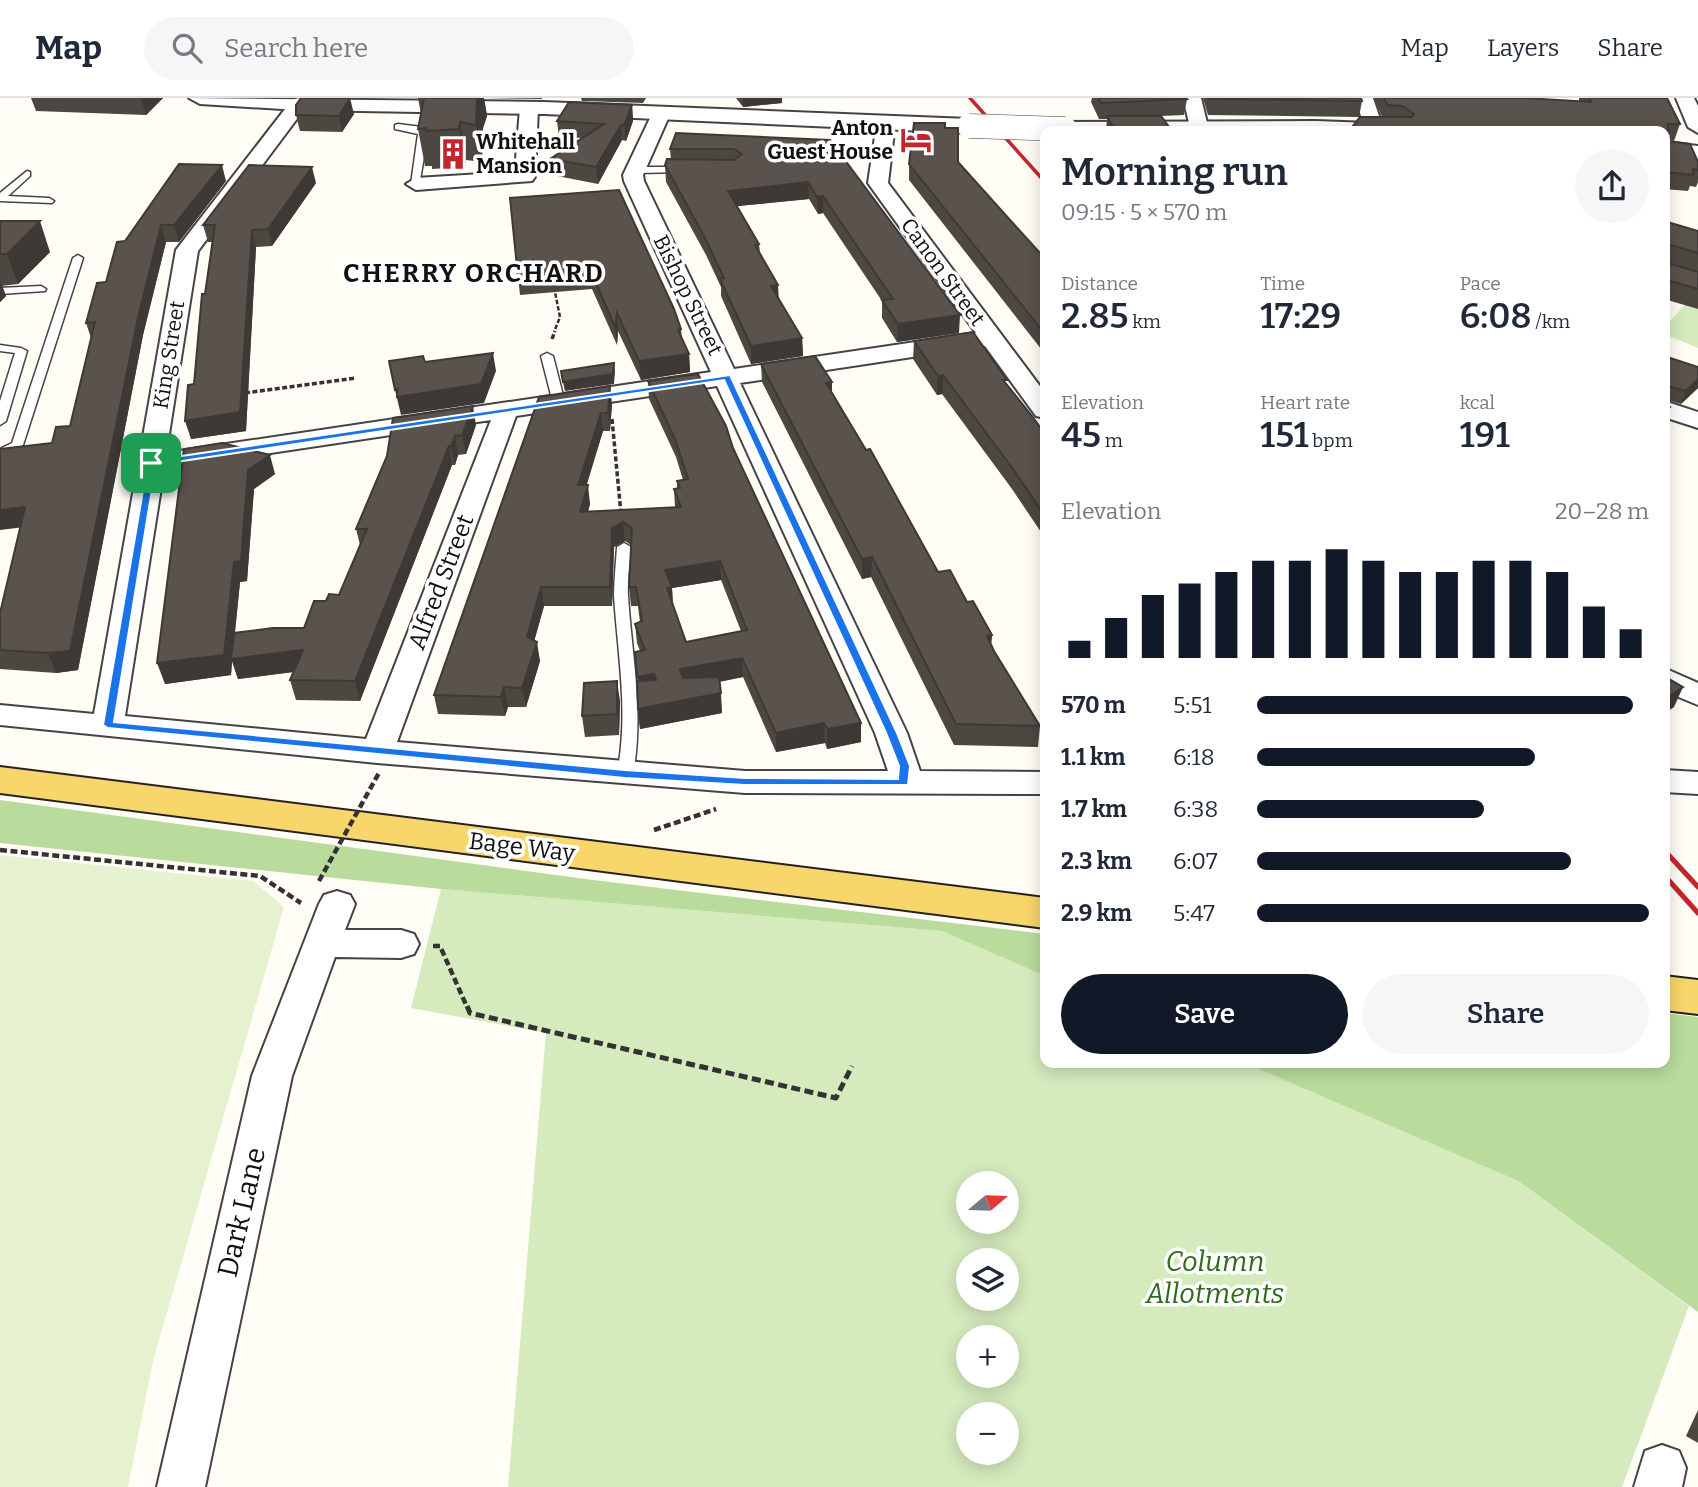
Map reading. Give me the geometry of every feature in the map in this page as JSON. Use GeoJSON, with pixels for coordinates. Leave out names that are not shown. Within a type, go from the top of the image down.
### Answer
{"type":"FeatureCollection","features":[{"type":"Feature","properties":{"kind":"main road","name":"Bage Way"},"geometry":{"type":"LineString","coordinates":[[0,780],[1040,912]]}},
{"type":"Feature","properties":{"kind":"main road"},"geometry":{"type":"LineString","coordinates":[[1670,994],[1698,997]]}},
{"type":"Feature","properties":{"kind":"street"},"geometry":{"type":"LineString","coordinates":[[200,98],[282,102],[459,102],[529,108],[1040,129]]}},
{"type":"Feature","properties":{"kind":"street"},"geometry":{"type":"LineString","coordinates":[[1192,98],[1199,126]]}},
{"type":"Feature","properties":{"kind":"street"},"geometry":{"type":"LineString","coordinates":[[1364,98],[1373,126]]}},
{"type":"Feature","properties":{"kind":"street"},"geometry":{"type":"LineString","coordinates":[[1685,98],[1698,127]]}},
{"type":"Feature","properties":{"kind":"street","name":"King Street"},"geometry":{"type":"LineString","coordinates":[[108,725],[187,250],[282,102]]}},
{"type":"Feature","properties":{"kind":"street"},"geometry":{"type":"LineString","coordinates":[[416,184],[524,177],[529,108]]}},
{"type":"Feature","properties":{"kind":"street"},"geometry":{"type":"LineString","coordinates":[[635,170],[661,114]]}},
{"type":"Feature","properties":{"kind":"street","name":"Canon Street"},"geometry":{"type":"LineString","coordinates":[[886,123],[878,183],[1040,404]]}},
{"type":"Feature","properties":{"kind":"street"},"geometry":{"type":"LineString","coordinates":[[1670,150],[1698,153]]}},
{"type":"Feature","properties":{"kind":"street","name":"Bishop Street"},"geometry":{"type":"LineString","coordinates":[[635,170],[634,181],[891,733],[904,766],[904,782]]}},
{"type":"Feature","properties":{"kind":"street"},"geometry":{"type":"LineString","coordinates":[[151,463],[991,338]]}},
{"type":"Feature","properties":{"kind":"street"},"geometry":{"type":"LineString","coordinates":[[1670,410],[1698,420]]}},
{"type":"Feature","properties":{"kind":"street","name":"Alfred Street"},"geometry":{"type":"LineString","coordinates":[[378,761],[504,418],[503,412]]}},
{"type":"Feature","properties":{"kind":"street"},"geometry":{"type":"LineString","coordinates":[[1670,681],[1698,695]]}},
{"type":"Feature","properties":{"kind":"street"},"geometry":{"type":"LineString","coordinates":[[0,715],[108,725],[378,761],[745,782],[1040,783]]}},
{"type":"Feature","properties":{"kind":"street"},"geometry":{"type":"LineString","coordinates":[[1670,781],[1698,783]]}},
{"type":"Feature","properties":{"kind":"street"},"geometry":{"type":"LineString","coordinates":[[326,913],[401,944]]}},
{"type":"Feature","properties":{"kind":"street","name":"Dark Lane"},"geometry":{"type":"LineString","coordinates":[[181,1487],[272,1076],[326,913]]}},
{"type":"Feature","properties":{"kind":"lane"},"geometry":{"type":"LineString","coordinates":[[398,127],[419,129],[423,133],[416,184]]}},
{"type":"Feature","properties":{"kind":"lane"},"geometry":{"type":"LineString","coordinates":[[635,170],[698,170]]}},
{"type":"Feature","properties":{"kind":"lane"},"geometry":{"type":"LineString","coordinates":[[0,198],[27,174]]}},
{"type":"Feature","properties":{"kind":"lane"},"geometry":{"type":"LineString","coordinates":[[0,198],[49,201]]}},
{"type":"Feature","properties":{"kind":"lane"},"geometry":{"type":"LineString","coordinates":[[0,454],[17,445],[78,258]]}},
{"type":"Feature","properties":{"kind":"lane"},"geometry":{"type":"LineString","coordinates":[[0,290],[41,289]]}},
{"type":"Feature","properties":{"kind":"lane"},"geometry":{"type":"LineString","coordinates":[[0,348],[21,351],[0,421]]}},
{"type":"Feature","properties":{"kind":"lane"},"geometry":{"type":"LineString","coordinates":[[547,356],[559,402]]}},
{"type":"Feature","properties":{"kind":"lane"},"geometry":{"type":"LineString","coordinates":[[624,547],[621,593],[630,682],[631,742],[625,774]]}},
{"type":"Feature","properties":{"kind":"path"},"geometry":{"type":"LineString","coordinates":[[547,356],[560,317],[554,285]]}},
{"type":"Feature","properties":{"kind":"path"},"geometry":{"type":"LineString","coordinates":[[239,394],[356,378]]}},
{"type":"Feature","properties":{"kind":"path"},"geometry":{"type":"LineString","coordinates":[[609,395],[624,547]]}},
{"type":"Feature","properties":{"kind":"path"},"geometry":{"type":"LineString","coordinates":[[0,850],[260,876],[326,913],[378,761]]}},
{"type":"Feature","properties":{"kind":"path"},"geometry":{"type":"LineString","coordinates":[[649,836],[654,830],[738,802],[748,793],[745,782]]}},
{"type":"Feature","properties":{"kind":"path"},"geometry":{"type":"LineString","coordinates":[[401,944],[439,946],[470,1013],[836,1098],[852,1066]]}},
{"type":"Feature","properties":{"kind":"green space"},"geometry":{"type":"Polygon","coordinates":[[[1690,299],[1698,308],[1698,348],[1670,336],[1670,321],[1690,299]]]}},
{"type":"Feature","properties":{"kind":"green space"},"geometry":{"type":"Polygon","coordinates":[[[0,800],[593,880],[1040,933],[1040,974],[942,931],[441,889],[0,843],[0,800]]]}},
{"type":"Feature","properties":{"kind":"green space"},"geometry":{"type":"Polygon","coordinates":[[[0,855],[253,881],[284,907],[153,1361],[128,1487],[0,1487],[0,855]]]}},
{"type":"Feature","properties":{"kind":"green space","name":"Column Allotments"},"geometry":{"type":"Polygon","coordinates":[[[441,889],[942,931],[1040,974],[1040,1068],[1256,1068],[1518,1181],[1689,1306],[1622,1487],[508,1487],[546,1033],[411,1008],[441,889]]]}},
{"type":"Feature","properties":{"kind":"green space"},"geometry":{"type":"Polygon","coordinates":[[[1670,1014],[1698,1017],[1698,1312],[1518,1181],[1256,1068],[1670,1068],[1670,1014]]]}},
{"type":"Feature","properties":{"kind":"building"},"geometry":{"type":"Polygon","coordinates":[[[301,98],[350,98],[339,116],[296,115],[296,105],[301,98]]]}},
{"type":"Feature","properties":{"kind":"building"},"geometry":{"type":"Polygon","coordinates":[[[424,98],[477,98],[476,125],[460,122],[459,129],[418,129],[424,98]]]}},
{"type":"Feature","properties":{"kind":"building"},"geometry":{"type":"Polygon","coordinates":[[[1098,98],[1186,98],[1187,99],[1101,103],[1098,98]]]}},
{"type":"Feature","properties":{"kind":"building"},"geometry":{"type":"Polygon","coordinates":[[[1361,98],[1362,101],[1210,99],[1361,98]]]}},
{"type":"Feature","properties":{"kind":"building"},"geometry":{"type":"Polygon","coordinates":[[[1384,98],[1525,98],[1591,102],[1589,98],[1667,98],[1680,124],[1353,126],[1360,117],[1412,117],[1414,114],[1402,106],[1387,105],[1384,98]]]}},
{"type":"Feature","properties":{"kind":"building"},"geometry":{"type":"Polygon","coordinates":[[[569,102],[632,105],[624,125],[621,125],[596,167],[550,159],[604,124],[557,121],[569,102]]]}},
{"type":"Feature","properties":{"kind":"building"},"geometry":{"type":"Polygon","coordinates":[[[1107,116],[1161,116],[1168,126],[1112,126],[1107,116]]]}},
{"type":"Feature","properties":{"kind":"building"},"geometry":{"type":"Polygon","coordinates":[[[914,123],[945,123],[945,128],[958,128],[958,162],[1040,253],[1040,328],[909,164],[914,123]]]}},
{"type":"Feature","properties":{"kind":"building"},"geometry":{"type":"Polygon","coordinates":[[[676,133],[830,140],[960,315],[898,324],[882,300],[893,299],[823,196],[817,197],[808,182],[728,191],[759,244],[755,245],[778,285],[771,286],[802,338],[751,346],[720,279],[724,278],[705,238],[665,165],[667,159],[734,160],[742,154],[734,149],[670,149],[676,133]]]}},
{"type":"Feature","properties":{"kind":"building"},"geometry":{"type":"Polygon","coordinates":[[[1670,141],[1690,144],[1698,162],[1698,170],[1693,169],[1694,175],[1670,173],[1670,141]]]}},
{"type":"Feature","properties":{"kind":"building"},"geometry":{"type":"Polygon","coordinates":[[[179,164],[222,165],[174,225],[161,225],[138,318],[70,651],[48,653],[0,650],[0,613],[25,507],[0,510],[0,449],[52,443],[56,427],[70,426],[95,322],[86,323],[97,283],[106,282],[117,242],[125,241],[179,164]]]}},
{"type":"Feature","properties":{"kind":"building"},"geometry":{"type":"Polygon","coordinates":[[[249,165],[312,167],[268,229],[252,230],[240,412],[185,421],[188,385],[194,384],[202,294],[205,294],[215,225],[203,225],[249,165]]]}},
{"type":"Feature","properties":{"kind":"building"},"geometry":{"type":"Polygon","coordinates":[[[619,190],[674,309],[681,329],[678,330],[689,354],[639,361],[617,313],[615,327],[591,271],[518,277],[510,198],[619,190]]]}},
{"type":"Feature","properties":{"kind":"building"},"geometry":{"type":"Polygon","coordinates":[[[0,221],[40,221],[7,254],[0,254],[0,221]]]}},
{"type":"Feature","properties":{"kind":"building"},"geometry":{"type":"Polygon","coordinates":[[[1670,223],[1698,231],[1698,253],[1671,245],[1670,223]]]}},
{"type":"Feature","properties":{"kind":"building"},"geometry":{"type":"Polygon","coordinates":[[[1670,264],[1698,272],[1698,289],[1670,281],[1670,264]]]}},
{"type":"Feature","properties":{"kind":"building"},"geometry":{"type":"Polygon","coordinates":[[[973,332],[1007,380],[1003,380],[1040,427],[1040,509],[943,375],[938,376],[914,341],[973,332]]]}},
{"type":"Feature","properties":{"kind":"building"},"geometry":{"type":"Polygon","coordinates":[[[493,353],[481,384],[397,397],[398,389],[395,390],[389,361],[423,356],[425,362],[493,353]]]}},
{"type":"Feature","properties":{"kind":"building"},"geometry":{"type":"Polygon","coordinates":[[[815,356],[832,382],[826,383],[866,450],[870,449],[938,572],[950,570],[967,602],[973,601],[992,635],[987,636],[994,651],[1040,726],[956,724],[872,557],[862,559],[761,364],[815,356]]]}},
{"type":"Feature","properties":{"kind":"building"},"geometry":{"type":"Polygon","coordinates":[[[1670,358],[1698,367],[1698,379],[1686,391],[1670,387],[1670,358]]]}},
{"type":"Feature","properties":{"kind":"building"},"geometry":{"type":"Polygon","coordinates":[[[614,363],[613,374],[563,382],[561,371],[614,363]]]}},
{"type":"Feature","properties":{"kind":"building"},"geometry":{"type":"Polygon","coordinates":[[[698,374],[726,426],[733,448],[861,723],[827,729],[824,723],[776,733],[742,658],[680,669],[683,678],[719,677],[721,693],[638,709],[637,681],[656,680],[654,674],[637,677],[635,652],[645,650],[635,624],[642,621],[636,587],[629,587],[632,528],[623,522],[612,528],[610,587],[541,587],[527,637],[537,642],[522,688],[504,687],[501,697],[434,695],[539,397],[610,386],[608,413],[601,413],[578,485],[588,485],[580,512],[681,507],[674,489],[680,488],[677,481],[688,479],[675,439],[648,381],[698,374]],[[720,561],[665,570],[672,587],[667,588],[686,642],[747,630],[720,561]]]}},
{"type":"Feature","properties":{"kind":"building"},"geometry":{"type":"Polygon","coordinates":[[[473,406],[462,435],[455,436],[449,446],[355,681],[290,680],[303,650],[231,659],[234,633],[273,628],[304,628],[314,601],[326,601],[329,594],[339,595],[367,529],[356,529],[387,456],[393,418],[473,406]]]}},
{"type":"Feature","properties":{"kind":"building"},"geometry":{"type":"Polygon","coordinates":[[[222,443],[270,455],[248,470],[241,561],[234,562],[224,655],[157,663],[184,449],[222,443]]]}},
{"type":"Feature","properties":{"kind":"building"},"geometry":{"type":"Polygon","coordinates":[[[1670,679],[1683,687],[1670,696],[1670,679]]]}},
{"type":"Feature","properties":{"kind":"building"},"geometry":{"type":"Polygon","coordinates":[[[617,681],[617,714],[582,716],[584,683],[617,681]]]}},
{"type":"Feature","properties":{"kind":"railway"},"geometry":{"type":"LineString","coordinates":[[970,98],[1040,176]]}},
{"type":"Feature","properties":{"kind":"railway"},"geometry":{"type":"LineString","coordinates":[[1670,857],[1698,887]]}},
{"type":"Feature","properties":{"kind":"railway"},"geometry":{"type":"LineString","coordinates":[[1670,882],[1698,913]]}},
{"type":"Feature","properties":{"kind":"place","name":"Anton Guest House"},"geometry":{"type":"Point","coordinates":[916,140]}},
{"type":"Feature","properties":{"kind":"place","name":"Whitehall Mansion"},"geometry":{"type":"Point","coordinates":[453,154]}},
{"type":"Feature","properties":{"kind":"district","name":"CHERRY ORCHARD"},"geometry":{"type":"Point","coordinates":[474,273]}},
{"type":"Feature","properties":{"kind":"route"},"geometry":{"type":"LineString","coordinates":[[727,377],[891,733],[904,766],[904,782],[745,782],[625,774],[108,725],[151,463],[727,377]]}}]}
